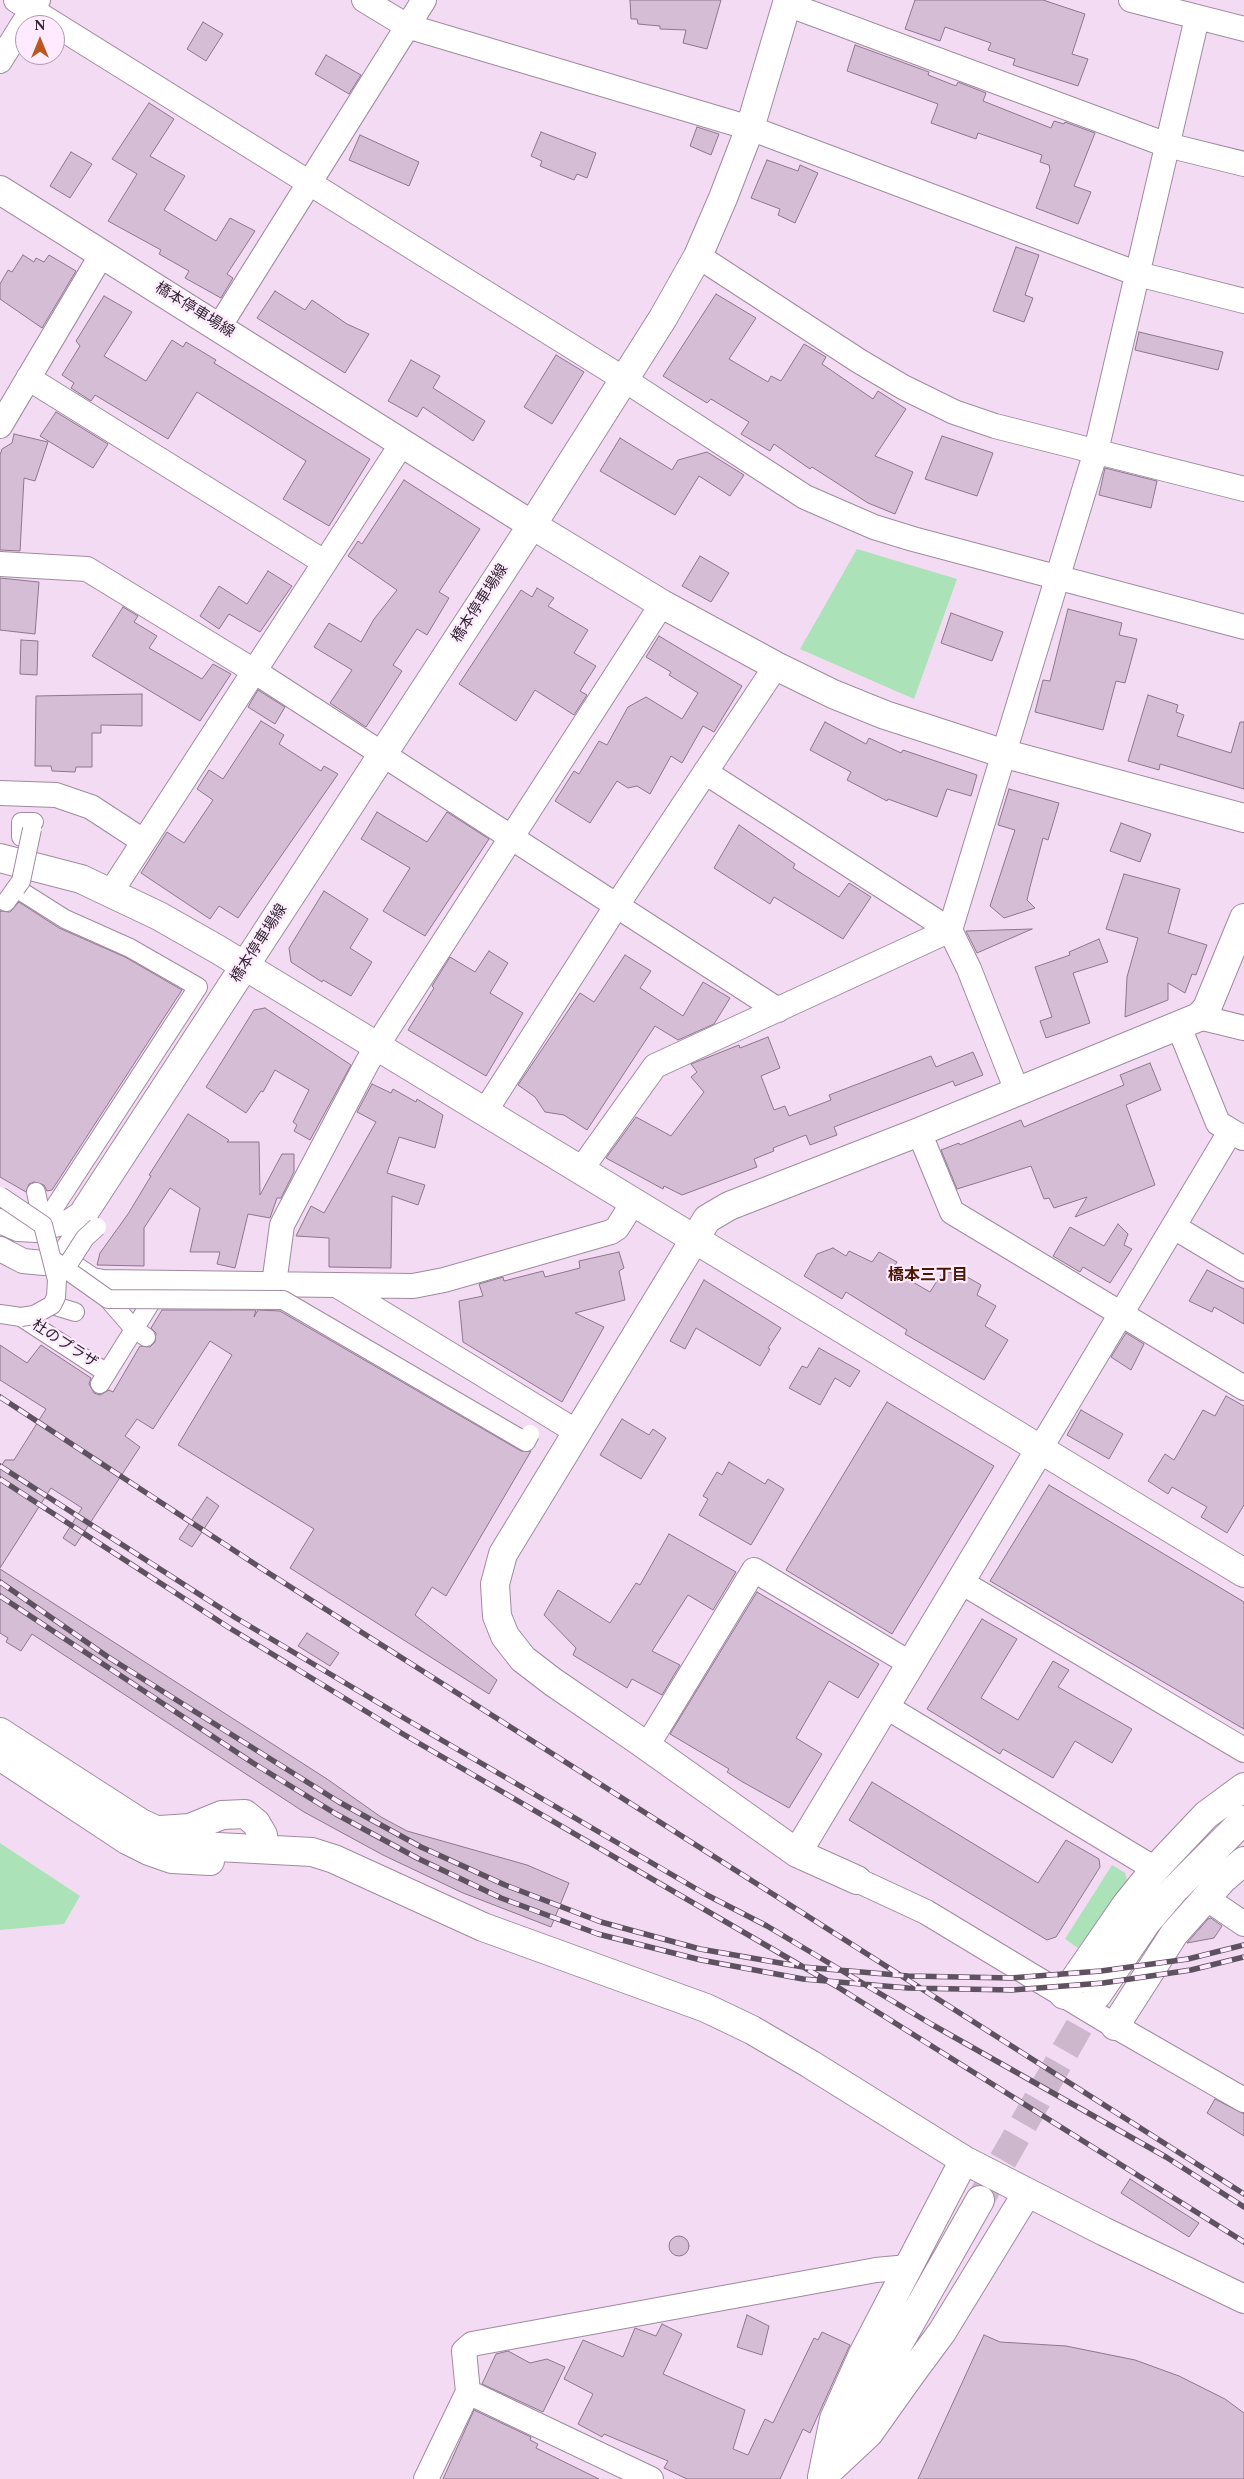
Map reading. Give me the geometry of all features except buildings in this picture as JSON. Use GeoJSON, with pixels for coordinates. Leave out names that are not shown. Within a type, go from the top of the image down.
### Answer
{"type":"FeatureCollection","features":[{"type":"Feature","properties":{"kind":"street"},"geometry":{"type":"LineString","coordinates":[[364,0],[407,26],[750,128],[1138,274],[1244,301]]}},
{"type":"Feature","properties":{"kind":"street"},"geometry":{"type":"LineString","coordinates":[[219,327],[424,0]]}},
{"type":"Feature","properties":{"kind":"street"},"geometry":{"type":"LineString","coordinates":[[1131,0],[1244,29]]}},
{"type":"Feature","properties":{"kind":"street"},"geometry":{"type":"LineString","coordinates":[[1244,164],[1167,145],[787,2],[750,128],[724,198],[698,256],[663,318],[532,525],[662,604],[776,666],[833,694],[885,714],[1002,753],[1244,818]]}},
{"type":"Feature","properties":{"kind":"street"},"geometry":{"type":"LineString","coordinates":[[0,61],[29,3],[309,184],[624,380],[805,497],[840,514],[912,540],[1244,627]]}},
{"type":"Feature","properties":{"kind":"street"},"geometry":{"type":"LineString","coordinates":[[580,1170],[655,1066],[950,930],[1002,753],[1096,451],[1197,18]]}},
{"type":"Feature","properties":{"kind":"street","name":"橋本停車場線"},"geometry":{"type":"LineString","coordinates":[[0,190],[532,525],[246,965],[77,1212]]}},
{"type":"Feature","properties":{"kind":"street"},"geometry":{"type":"LineString","coordinates":[[0,426],[102,254]]}},
{"type":"Feature","properties":{"kind":"street"},"geometry":{"type":"LineString","coordinates":[[698,256],[859,361],[912,392],[954,412],[995,426],[1244,489]]}},
{"type":"Feature","properties":{"kind":"street"},"geometry":{"type":"LineString","coordinates":[[28,378],[324,562]]}},
{"type":"Feature","properties":{"kind":"street"},"geometry":{"type":"LineString","coordinates":[[111,892],[403,442]]}},
{"type":"Feature","properties":{"kind":"street"},"geometry":{"type":"LineString","coordinates":[[0,564],[87,568],[254,671],[778,1010]]}},
{"type":"Feature","properties":{"kind":"street"},"geometry":{"type":"LineString","coordinates":[[274,1284],[282,1225],[378,1046],[662,604]]}},
{"type":"Feature","properties":{"kind":"street"},"geometry":{"type":"LineString","coordinates":[[484,1113],[617,905],[776,666]]}},
{"type":"Feature","properties":{"kind":"street"},"geometry":{"type":"LineString","coordinates":[[706,772],[950,930],[969,969],[1018,1091]]}},
{"type":"Feature","properties":{"kind":"street"},"geometry":{"type":"LineString","coordinates":[[0,793],[56,795],[91,807],[143,841]]}},
{"type":"Feature","properties":{"kind":"street"},"geometry":{"type":"LineString","coordinates":[[0,1221],[18,1229],[36,1230],[70,1221],[77,1212],[127,1106],[160,1055],[198,987],[191,978],[130,948],[11,895],[20,880],[26,830]]}},
{"type":"Feature","properties":{"kind":"street"},"geometry":{"type":"LineString","coordinates":[[0,858],[81,879],[111,892],[159,916],[246,965],[484,1113],[1244,1573]]}},
{"type":"Feature","properties":{"kind":"street"},"geometry":{"type":"LineString","coordinates":[[1244,918],[1207,1008],[1189,1022],[919,1132],[729,1206],[707,1218],[503,1554],[495,1584],[496,1616],[505,1636],[523,1659],[552,1682],[647,1746],[797,1853],[926,1912],[1115,2026],[1244,2100]]}},
{"type":"Feature","properties":{"kind":"street"},"geometry":{"type":"LineString","coordinates":[[1189,1022],[1244,1028]]}},
{"type":"Feature","properties":{"kind":"street"},"geometry":{"type":"LineString","coordinates":[[797,1853],[1174,1227],[1237,1135],[1218,1122],[1189,1022]]}},
{"type":"Feature","properties":{"kind":"street"},"geometry":{"type":"LineString","coordinates":[[919,1132],[952,1212],[1244,1388]]}},
{"type":"Feature","properties":{"kind":"street","name":"杜のプラザ"},"geometry":{"type":"LineString","coordinates":[[0,1314],[34,1315],[52,1305],[56,1297],[60,1263],[43,1225],[36,1192]]}},
{"type":"Feature","properties":{"kind":"street"},"geometry":{"type":"LineString","coordinates":[[2,1193],[43,1225],[77,1212]]}},
{"type":"Feature","properties":{"kind":"street"},"geometry":{"type":"LineString","coordinates":[[0,1249],[23,1261],[60,1263],[96,1282],[413,1286],[444,1280],[611,1232],[617,1228],[634,1203]]}},
{"type":"Feature","properties":{"kind":"street"},"geometry":{"type":"LineString","coordinates":[[60,1263],[75,1238],[77,1212]]}},
{"type":"Feature","properties":{"kind":"street"},"geometry":{"type":"LineString","coordinates":[[1174,1227],[1244,1269]]}},
{"type":"Feature","properties":{"kind":"street"},"geometry":{"type":"LineString","coordinates":[[60,1263],[108,1299],[125,1335]]}},
{"type":"Feature","properties":{"kind":"street"},"geometry":{"type":"LineString","coordinates":[[336,1286],[577,1432]]}},
{"type":"Feature","properties":{"kind":"street"},"geometry":{"type":"LineString","coordinates":[[108,1299],[283,1300],[526,1442],[530,1434]]}},
{"type":"Feature","properties":{"kind":"street","name":"杜のプラザ"},"geometry":{"type":"LineString","coordinates":[[20,1316],[104,1378],[125,1335],[153,1299]]}},
{"type":"Feature","properties":{"kind":"street"},"geometry":{"type":"LineString","coordinates":[[52,1305],[75,1312]]}},
{"type":"Feature","properties":{"kind":"street"},"geometry":{"type":"LineString","coordinates":[[647,1746],[754,1570],[911,1664]]}},
{"type":"Feature","properties":{"kind":"street"},"geometry":{"type":"LineString","coordinates":[[961,1582],[1244,1750]]}},
{"type":"Feature","properties":{"kind":"street"},"geometry":{"type":"LineString","coordinates":[[885,1706],[1156,1868]]}},
{"type":"Feature","properties":{"kind":"street"},"geometry":{"type":"LineString","coordinates":[[0,1732],[150,1828],[177,1840],[199,1846],[312,1852],[334,1859],[483,1927],[706,2008],[752,2030],[810,2064],[964,2160],[1027,2193],[1244,2299]]}},
{"type":"Feature","properties":{"kind":"street"},"geometry":{"type":"LineString","coordinates":[[0,1756],[127,1840],[149,1851],[172,1859],[202,1862],[235,1859],[265,1849]]}},
{"type":"Feature","properties":{"kind":"street"},"geometry":{"type":"LineString","coordinates":[[1064,1995],[1126,1905],[1156,1868],[1206,1815],[1244,1787]]}},
{"type":"Feature","properties":{"kind":"street"},"geometry":{"type":"LineString","coordinates":[[1097,1995],[1146,1923],[1175,1889],[1244,1820]]}},
{"type":"Feature","properties":{"kind":"street"},"geometry":{"type":"LineString","coordinates":[[1115,2026],[1174,1934],[1206,1898],[1244,1861]]}},
{"type":"Feature","properties":{"kind":"street"},"geometry":{"type":"LineString","coordinates":[[1206,1898],[1244,1924]]}},
{"type":"Feature","properties":{"kind":"street"},"geometry":{"type":"LineString","coordinates":[[822,2478],[834,2420],[863,2354],[964,2160]]}},
{"type":"Feature","properties":{"kind":"street"},"geometry":{"type":"LineString","coordinates":[[822,2478],[869,2433],[942,2332],[1027,2193]]}},
{"type":"Feature","properties":{"kind":"street"},"geometry":{"type":"LineString","coordinates":[[822,2478],[980,2200]]}},
{"type":"Feature","properties":{"kind":"street"},"geometry":{"type":"LineString","coordinates":[[426,2479],[468,2392],[464,2351],[472,2344],[876,2270],[908,2267]]}},
{"type":"Feature","properties":{"kind":"street"},"geometry":{"type":"LineString","coordinates":[[468,2392],[652,2479]]}},
{"type":"Feature","properties":{"kind":"green space"},"geometry":{"type":"Polygon","coordinates":[[[857,549],[957,579],[914,699],[800,649],[857,549]]]}},
{"type":"Feature","properties":{"kind":"green space"},"geometry":{"type":"Polygon","coordinates":[[[0,1843],[80,1896],[64,1924],[0,1930],[0,1843]]]}},
{"type":"Feature","properties":{"kind":"green space"},"geometry":{"type":"Polygon","coordinates":[[[1112,1865],[1125,1873],[1127,1880],[1078,1948],[1065,1939],[1112,1865]]]}},
{"type":"Feature","properties":{"kind":"tunnel"},"geometry":{"type":"LineString","coordinates":[[982,2197],[1097,1995]]}},
{"type":"Feature","properties":{"kind":"railway"},"geometry":{"type":"LineString","coordinates":[[0,1397],[267,1572],[1244,2194]]}},
{"type":"Feature","properties":{"kind":"railway"},"geometry":{"type":"LineString","coordinates":[[0,1466],[236,1618],[705,1894],[767,1926],[931,2024],[1166,2157],[1244,2207]]}},
{"type":"Feature","properties":{"kind":"railway"},"geometry":{"type":"LineString","coordinates":[[0,1479],[228,1627],[403,1734],[836,1986],[1244,2242]]}},
{"type":"Feature","properties":{"kind":"railway"},"geometry":{"type":"LineString","coordinates":[[0,1582],[108,1657],[339,1802],[421,1847],[505,1885],[601,1922],[700,1949],[803,1967],[908,1976],[1011,1978],[1101,1971],[1188,1959],[1244,1945]]}},
{"type":"Feature","properties":{"kind":"railway"},"geometry":{"type":"LineString","coordinates":[[0,1596],[253,1763],[336,1814],[417,1858],[501,1898],[598,1934],[701,1960],[803,1979],[908,1988],[1012,1990],[1103,1983],[1191,1970],[1244,1957]]}},
{"type":"Feature","properties":{"kind":"district","name":"橋本三丁目"},"geometry":{"type":"Point","coordinates":[928,1277]}}]}
